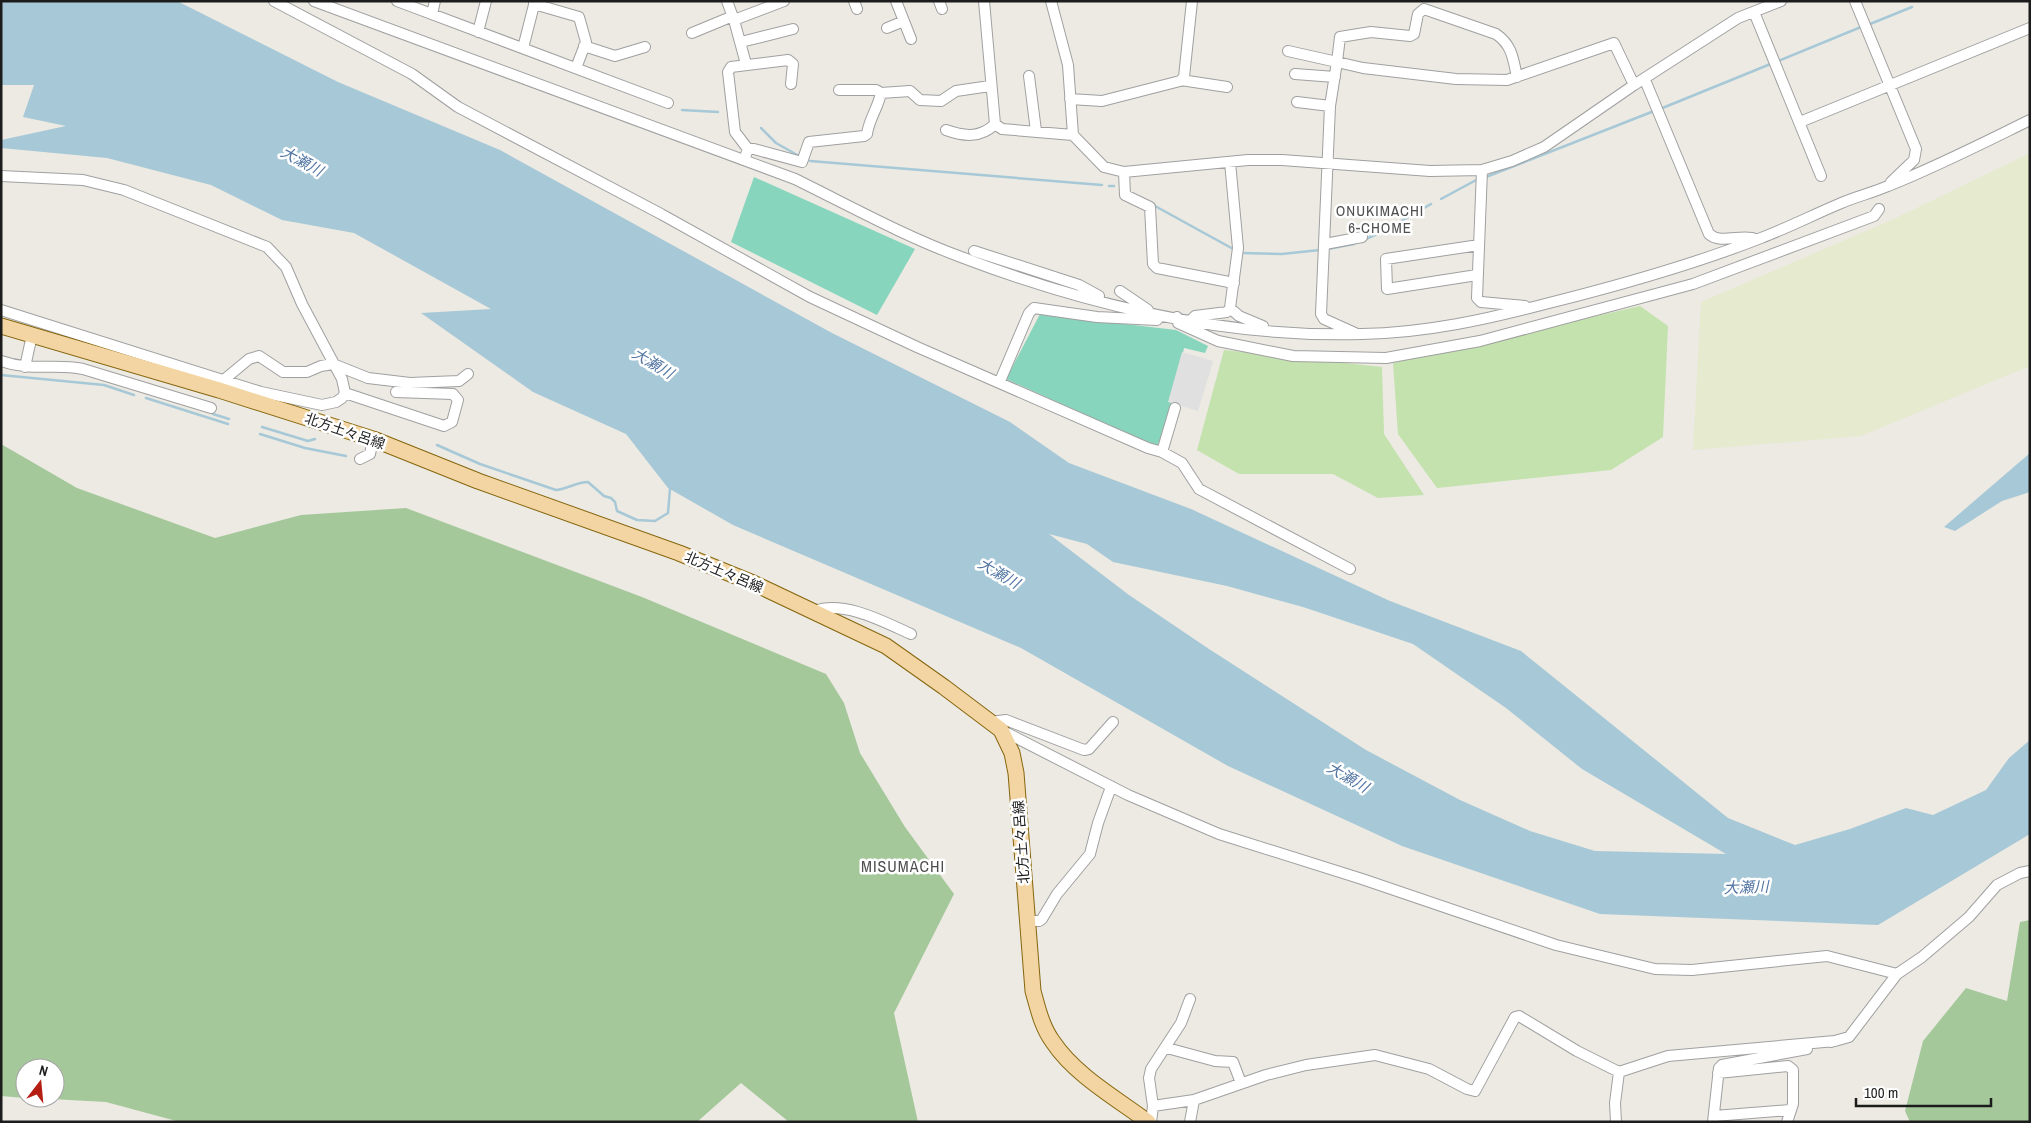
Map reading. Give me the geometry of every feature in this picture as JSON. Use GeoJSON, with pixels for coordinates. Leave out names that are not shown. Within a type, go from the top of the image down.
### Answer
{"type":"FeatureCollection","features":[{"type":"Feature","properties":{"kind":"main road","name":"北方土々呂線"},"geometry":{"type":"LineString","coordinates":[[1,326],[218,384],[373,440],[478,482],[679,553],[815,611],[886,646],[996,726],[1012,752],[1016,773],[1033,992],[1041,1019],[1053,1042],[1077,1068],[1149,1122]]}},
{"type":"Feature","properties":{"kind":"street"},"geometry":{"type":"LineString","coordinates":[[274,1],[412,74],[458,107],[662,214],[810,297],[1148,448],[1162,452],[1182,463],[1199,489],[1350,569]]}},
{"type":"Feature","properties":{"kind":"street"},"geometry":{"type":"LineString","coordinates":[[314,1],[796,179],[866,214],[959,256],[1043,285],[1177,318],[1274,330],[1356,334],[1439,327],[1533,307],[1653,275],[1757,240],[1841,203],[1887,186],[2030,120]]}},
{"type":"Feature","properties":{"kind":"street"},"geometry":{"type":"LineString","coordinates":[[397,1],[668,103]]}},
{"type":"Feature","properties":{"kind":"street"},"geometry":{"type":"LineString","coordinates":[[432,14],[436,1]]}},
{"type":"Feature","properties":{"kind":"street"},"geometry":{"type":"LineString","coordinates":[[478,32],[486,1]]}},
{"type":"Feature","properties":{"kind":"street"},"geometry":{"type":"LineString","coordinates":[[727,1],[734,18],[746,64]]}},
{"type":"Feature","properties":{"kind":"street"},"geometry":{"type":"LineString","coordinates":[[692,33],[784,1]]}},
{"type":"Feature","properties":{"kind":"street"},"geometry":{"type":"LineString","coordinates":[[896,1],[911,39]]}},
{"type":"Feature","properties":{"kind":"street"},"geometry":{"type":"LineString","coordinates":[[984,1],[994,124]]}},
{"type":"Feature","properties":{"kind":"street"},"geometry":{"type":"LineString","coordinates":[[1051,1],[1068,65],[1073,135],[1104,167],[1124,172],[1230,162],[1282,160],[1430,171],[1482,170],[1512,161],[1544,147],[1634,85],[1645,80],[1738,18],[1781,1]]}},
{"type":"Feature","properties":{"kind":"street"},"geometry":{"type":"LineString","coordinates":[[1181,80],[1184,77],[1192,1]]}},
{"type":"Feature","properties":{"kind":"street"},"geometry":{"type":"LineString","coordinates":[[1855,1],[1913,138],[1916,156],[1887,186]]}},
{"type":"Feature","properties":{"kind":"street"},"geometry":{"type":"LineString","coordinates":[[522,48],[535,3],[579,17],[586,42],[576,68]]}},
{"type":"Feature","properties":{"kind":"street"},"geometry":{"type":"LineString","coordinates":[[1356,334],[1324,319],[1321,314],[1330,106],[1340,37],[1371,32],[1410,36],[1414,34],[1418,14],[1424,9],[1496,34],[1510,47],[1517,77]]}},
{"type":"Feature","properties":{"kind":"street"},"geometry":{"type":"LineString","coordinates":[[1754,12],[1821,176]]}},
{"type":"Feature","properties":{"kind":"street"},"geometry":{"type":"LineString","coordinates":[[888,28],[904,21]]}},
{"type":"Feature","properties":{"kind":"street"},"geometry":{"type":"LineString","coordinates":[[1800,122],[1889,84],[2030,28]]}},
{"type":"Feature","properties":{"kind":"street"},"geometry":{"type":"LineString","coordinates":[[741,42],[793,29]]}},
{"type":"Feature","properties":{"kind":"street"},"geometry":{"type":"LineString","coordinates":[[1288,51],[1363,68],[1456,79],[1507,80],[1614,44],[1634,85]]}},
{"type":"Feature","properties":{"kind":"street"},"geometry":{"type":"LineString","coordinates":[[584,46],[615,56],[644,48]]}},
{"type":"Feature","properties":{"kind":"street"},"geometry":{"type":"LineString","coordinates":[[791,84],[792,64],[788,60],[731,67],[728,72],[735,132],[748,149],[767,152],[802,162],[809,142],[867,134],[868,122],[878,109],[881,94]]}},
{"type":"Feature","properties":{"kind":"street"},"geometry":{"type":"LineString","coordinates":[[1295,74],[1335,77]]}},
{"type":"Feature","properties":{"kind":"street"},"geometry":{"type":"LineString","coordinates":[[1030,76],[1036,131]]}},
{"type":"Feature","properties":{"kind":"street"},"geometry":{"type":"LineString","coordinates":[[1070,99],[1102,101],[1181,80],[1227,88]]}},
{"type":"Feature","properties":{"kind":"street"},"geometry":{"type":"LineString","coordinates":[[1645,80],[1709,234],[1716,238],[1751,237],[1757,240]]}},
{"type":"Feature","properties":{"kind":"street"},"geometry":{"type":"LineString","coordinates":[[839,90],[876,90],[881,94],[910,91],[920,100],[941,101],[956,91],[990,86]]}},
{"type":"Feature","properties":{"kind":"street"},"geometry":{"type":"LineString","coordinates":[[1297,102],[1330,106]]}},
{"type":"Feature","properties":{"kind":"street"},"geometry":{"type":"LineString","coordinates":[[994,124],[1002,129],[1073,135]]}},
{"type":"Feature","properties":{"kind":"street"},"geometry":{"type":"LineString","coordinates":[[946,130],[961,136],[979,134],[994,124]]}},
{"type":"Feature","properties":{"kind":"street"},"geometry":{"type":"LineString","coordinates":[[744,160],[748,149]]}},
{"type":"Feature","properties":{"kind":"street"},"geometry":{"type":"LineString","coordinates":[[1192,320],[1196,316],[1227,312],[1230,308],[1238,248],[1230,162]]}},
{"type":"Feature","properties":{"kind":"street"},"geometry":{"type":"LineString","coordinates":[[1482,170],[1476,275],[1477,298],[1481,302],[1533,307]]}},
{"type":"Feature","properties":{"kind":"street"},"geometry":{"type":"LineString","coordinates":[[1124,172],[1125,195],[1150,207],[1153,264],[1157,268],[1234,283]]}},
{"type":"Feature","properties":{"kind":"street"},"geometry":{"type":"LineString","coordinates":[[1,176],[83,180],[124,190],[267,247],[286,268],[302,304],[342,379],[345,393],[336,402],[322,405],[218,384],[1,310]]}},
{"type":"Feature","properties":{"kind":"street"},"geometry":{"type":"LineString","coordinates":[[1177,318],[1178,323],[1218,341],[1293,356],[1386,358],[1480,341],[1693,284],[1874,216],[1880,209]]}},
{"type":"Feature","properties":{"kind":"street"},"geometry":{"type":"LineString","coordinates":[[1325,244],[1362,236]]}},
{"type":"Feature","properties":{"kind":"street"},"geometry":{"type":"LineString","coordinates":[[1476,275],[1388,289],[1386,258],[1479,245]]}},
{"type":"Feature","properties":{"kind":"street"},"geometry":{"type":"LineString","coordinates":[[974,251],[1079,284],[1106,302]]}},
{"type":"Feature","properties":{"kind":"street"},"geometry":{"type":"LineString","coordinates":[[1120,291],[1157,314]]}},
{"type":"Feature","properties":{"kind":"street"},"geometry":{"type":"LineString","coordinates":[[1000,381],[1029,313],[1034,308],[1097,318],[1157,320],[1157,314]]}},
{"type":"Feature","properties":{"kind":"street"},"geometry":{"type":"LineString","coordinates":[[1230,308],[1239,316],[1274,330]]}},
{"type":"Feature","properties":{"kind":"street"},"geometry":{"type":"LineString","coordinates":[[26,367],[32,335]]}},
{"type":"Feature","properties":{"kind":"street"},"geometry":{"type":"LineString","coordinates":[[218,384],[249,359],[259,356],[283,372],[306,372],[321,366],[334,364],[368,378],[410,383],[459,381],[468,374]]}},
{"type":"Feature","properties":{"kind":"street"},"geometry":{"type":"LineString","coordinates":[[1,361],[38,369],[70,366],[211,408]]}},
{"type":"Feature","properties":{"kind":"street"},"geometry":{"type":"LineString","coordinates":[[345,393],[444,426],[452,422],[458,400],[453,394],[396,392]]}},
{"type":"Feature","properties":{"kind":"street"},"geometry":{"type":"LineString","coordinates":[[1162,452],[1175,408]]}},
{"type":"Feature","properties":{"kind":"street"},"geometry":{"type":"LineString","coordinates":[[360,459],[370,454],[373,440]]}},
{"type":"Feature","properties":{"kind":"street"},"geometry":{"type":"LineString","coordinates":[[815,611],[827,607],[850,611],[911,634]]}},
{"type":"Feature","properties":{"kind":"street"},"geometry":{"type":"LineString","coordinates":[[996,726],[1006,720],[1084,750],[1089,748],[1113,722]]}},
{"type":"Feature","properties":{"kind":"street"},"geometry":{"type":"LineString","coordinates":[[996,726],[1112,787],[1225,836],[1362,879],[1512,932],[1612,960],[1672,970],[1827,956],[1897,974]]}},
{"type":"Feature","properties":{"kind":"street"},"geometry":{"type":"LineString","coordinates":[[1027,921],[1039,921],[1042,919],[1057,894],[1087,859],[1112,787]]}},
{"type":"Feature","properties":{"kind":"street"},"geometry":{"type":"LineString","coordinates":[[1790,1110],[1714,1119],[1719,1068],[1722,1065],[1812,1048],[1849,1037],[1875,1000],[1897,974],[1922,957],[1969,917],[1997,885],[2020,873],[2030,871]]}},
{"type":"Feature","properties":{"kind":"street"},"geometry":{"type":"LineString","coordinates":[[1149,1122],[1153,1106],[1149,1078],[1151,1069],[1167,1048],[1181,1023],[1190,999]]}},
{"type":"Feature","properties":{"kind":"street"},"geometry":{"type":"LineString","coordinates":[[1153,1106],[1194,1100],[1241,1083],[1306,1066],[1375,1054],[1429,1069],[1467,1089],[1475,1091],[1515,1017],[1519,1016],[1577,1051],[1619,1072],[1668,1056],[1835,1041]]}},
{"type":"Feature","properties":{"kind":"street"},"geometry":{"type":"LineString","coordinates":[[1167,1048],[1215,1061],[1233,1062],[1241,1083]]}},
{"type":"Feature","properties":{"kind":"street"},"geometry":{"type":"LineString","coordinates":[[1718,1073],[1788,1066],[1794,1070],[1787,1122]]}},
{"type":"Feature","properties":{"kind":"street"},"geometry":{"type":"LineString","coordinates":[[1616,1122],[1615,1102],[1619,1072]]}},
{"type":"Feature","properties":{"kind":"street"},"geometry":{"type":"LineString","coordinates":[[1190,1122],[1194,1100]]}},
{"type":"Feature","properties":{"kind":"green space"},"geometry":{"type":"Polygon","coordinates":[[[2030,153],[2030,366],[1861,436],[1693,450],[1701,302],[1896,218],[2030,153]]]}},
{"type":"Feature","properties":{"kind":"green space"},"geometry":{"type":"Polygon","coordinates":[[[754,177],[915,249],[877,315],[731,242],[754,177]]]}},
{"type":"Feature","properties":{"kind":"green space"},"geometry":{"type":"Polygon","coordinates":[[[1640,306],[1668,326],[1663,437],[1611,470],[1437,488],[1398,434],[1393,363],[1640,306]]]}},
{"type":"Feature","properties":{"kind":"green space"},"geometry":{"type":"Polygon","coordinates":[[[1040,314],[1176,330],[1208,346],[1205,353],[1184,348],[1171,409],[1157,447],[1006,379],[1040,314]]]}},
{"type":"Feature","properties":{"kind":"green space"},"geometry":{"type":"Polygon","coordinates":[[[1224,350],[1382,367],[1384,434],[1424,495],[1378,498],[1333,474],[1239,474],[1197,450],[1224,350]]]}},
{"type":"Feature","properties":{"kind":"green space"},"geometry":{"type":"Polygon","coordinates":[[[1,444],[77,488],[215,538],[301,515],[406,508],[642,597],[826,674],[844,703],[860,753],[905,827],[954,894],[894,1013],[918,1122],[789,1122],[741,1083],[697,1122],[180,1122],[106,1102],[65,1100],[65,1058],[15,1058],[15,1097],[1,1096],[1,444]]]}},
{"type":"Feature","properties":{"kind":"green space"},"geometry":{"type":"Polygon","coordinates":[[[2030,920],[2030,1122],[1910,1122],[1905,1111],[1923,1041],[1966,988],[2007,1001],[2020,922],[2030,920]]]}},
{"type":"Feature","properties":{"kind":"shaded area"},"geometry":{"type":"Polygon","coordinates":[[[1182,352],[1213,361],[1198,411],[1168,402],[1182,352]]]}},
{"type":"Feature","properties":{"kind":"water","name":"大瀬川"},"geometry":{"type":"Polygon","coordinates":[[[1,1],[177,1],[338,82],[500,150],[832,333],[1010,422],[1069,463],[1191,509],[1390,601],[1521,651],[1728,818],[1795,845],[1850,829],[1906,808],[1933,815],[1986,790],[2009,758],[2030,740],[2030,834],[1878,925],[1600,914],[1402,846],[1228,766],[1021,648],[733,525],[668,488],[626,434],[533,392],[421,313],[491,309],[354,233],[282,220],[211,185],[107,158],[1,148],[1,140],[66,126],[23,117],[34,85],[1,85],[1,1]],[[1049,534],[1129,595],[1209,649],[1366,750],[1460,800],[1530,831],[1595,851],[1726,854],[1582,769],[1506,708],[1413,644],[1303,607],[1227,586],[1113,562],[1087,544],[1049,534]]]}},
{"type":"Feature","properties":{"kind":"water"},"geometry":{"type":"Polygon","coordinates":[[[2030,453],[2030,492],[2002,501],[1955,531],[1944,527],[2030,453]]]}},
{"type":"Feature","properties":{"kind":"waterway"},"geometry":{"type":"LineString","coordinates":[[1870,24],[1912,7]]}},
{"type":"Feature","properties":{"kind":"waterway"},"geometry":{"type":"LineString","coordinates":[[1778,61],[1861,27]]}},
{"type":"Feature","properties":{"kind":"waterway"},"geometry":{"type":"LineString","coordinates":[[1660,109],[1773,63]]}},
{"type":"Feature","properties":{"kind":"waterway"},"geometry":{"type":"LineString","coordinates":[[682,110],[718,112]]}},
{"type":"Feature","properties":{"kind":"waterway"},"geometry":{"type":"LineString","coordinates":[[1486,177],[1654,111]]}},
{"type":"Feature","properties":{"kind":"waterway"},"geometry":{"type":"LineString","coordinates":[[761,128],[776,143],[799,156]]}},
{"type":"Feature","properties":{"kind":"waterway"},"geometry":{"type":"LineString","coordinates":[[810,161],[1102,185]]}},
{"type":"Feature","properties":{"kind":"waterway"},"geometry":{"type":"LineString","coordinates":[[1441,199],[1478,179]]}},
{"type":"Feature","properties":{"kind":"waterway"},"geometry":{"type":"LineString","coordinates":[[1109,186],[1114,186]]}},
{"type":"Feature","properties":{"kind":"waterway"},"geometry":{"type":"LineString","coordinates":[[1366,239],[1386,230],[1431,204]]}},
{"type":"Feature","properties":{"kind":"waterway"},"geometry":{"type":"LineString","coordinates":[[1155,206],[1235,250]]}},
{"type":"Feature","properties":{"kind":"waterway"},"geometry":{"type":"LineString","coordinates":[[1328,249],[1354,244]]}},
{"type":"Feature","properties":{"kind":"waterway"},"geometry":{"type":"LineString","coordinates":[[1242,253],[1282,254],[1320,250]]}},
{"type":"Feature","properties":{"kind":"waterway"},"geometry":{"type":"LineString","coordinates":[[1,375],[104,385],[134,395]]}},
{"type":"Feature","properties":{"kind":"waterway"},"geometry":{"type":"LineString","coordinates":[[146,398],[228,424]]}},
{"type":"Feature","properties":{"kind":"waterway"},"geometry":{"type":"LineString","coordinates":[[213,414],[229,419]]}},
{"type":"Feature","properties":{"kind":"waterway"},"geometry":{"type":"LineString","coordinates":[[262,427],[308,441],[315,439]]}},
{"type":"Feature","properties":{"kind":"waterway"},"geometry":{"type":"LineString","coordinates":[[260,434],[305,448],[346,456]]}},
{"type":"Feature","properties":{"kind":"waterway"},"geometry":{"type":"LineString","coordinates":[[437,445],[480,464],[556,490],[588,482],[604,496],[611,498],[615,502],[617,511],[637,520],[655,521],[668,513],[670,489]]}},
{"type":"Feature","properties":{"kind":"district","name":"ONUKIMACHI 6-CHOME"},"geometry":{"type":"Point","coordinates":[1380,218]}},
{"type":"Feature","properties":{"kind":"district","name":"MISUMACHI"},"geometry":{"type":"Point","coordinates":[903,866]}}]}
